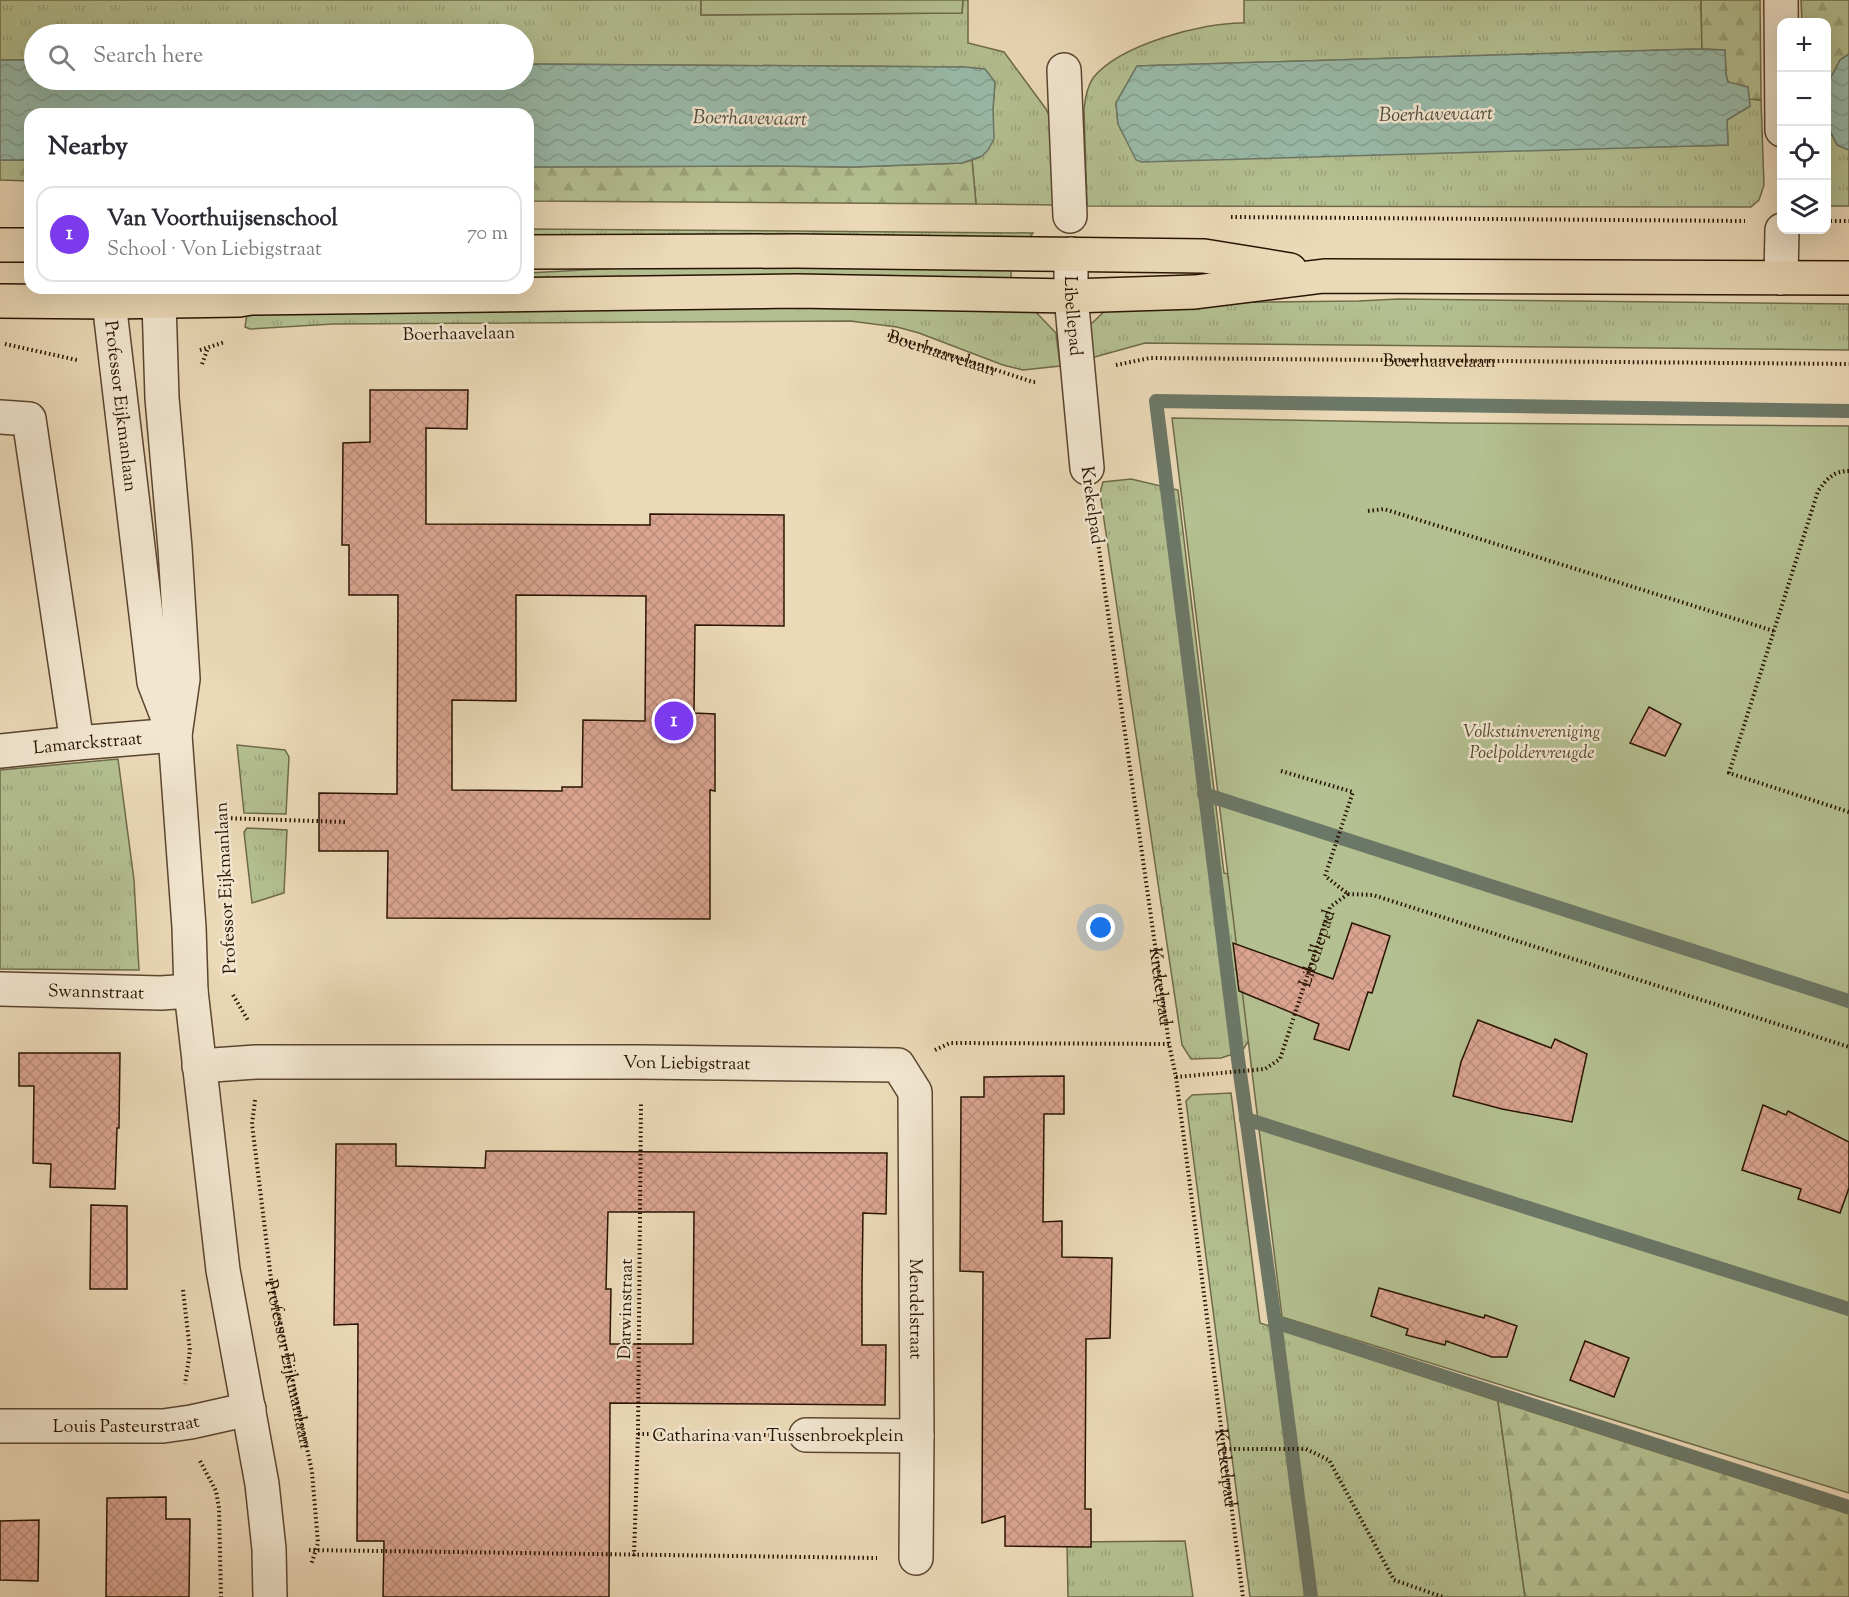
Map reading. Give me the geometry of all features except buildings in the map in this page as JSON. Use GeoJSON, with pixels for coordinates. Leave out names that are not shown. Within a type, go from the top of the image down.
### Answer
{"type":"FeatureCollection","features":[{"type":"Feature","properties":{"kind":"main road"},"geometry":{"type":"LineString","coordinates":[[0,245],[24,246]]}},
{"type":"Feature","properties":{"kind":"main road","name":"Boerhaavelaan"},"geometry":{"type":"LineString","coordinates":[[534,252],[796,251],[1204,256],[1324,276]]}},
{"type":"Feature","properties":{"kind":"main road","name":"Boerhaavelaan"},"geometry":{"type":"LineString","coordinates":[[0,300],[112,295],[239,300],[251,298],[797,291],[1071,296],[1195,292],[1324,276],[1849,278]]}},
{"type":"Feature","properties":{"kind":"street"},"geometry":{"type":"LineString","coordinates":[[1781,0],[1782,126]]}},
{"type":"Feature","properties":{"kind":"street"},"geometry":{"type":"LineString","coordinates":[[1064,70],[1070,216]]}},
{"type":"Feature","properties":{"kind":"street"},"geometry":{"type":"LineString","coordinates":[[1781,278],[1782,234]]}},
{"type":"Feature","properties":{"kind":"street","name":"Libellepad"},"geometry":{"type":"LineString","coordinates":[[1071,254],[1071,296],[1078,376]]}},
{"type":"Feature","properties":{"kind":"street","name":"Professor Eijkmanlaan"},"geometry":{"type":"LineString","coordinates":[[112,295],[116,356],[154,682],[175,735]]}},
{"type":"Feature","properties":{"kind":"street","name":"Professor Eijkmanlaan"},"geometry":{"type":"LineString","coordinates":[[155,295],[183,679],[175,735],[189,927],[191,991],[223,1270],[262,1484],[269,1549],[270,1597]]}},
{"type":"Feature","properties":{"kind":"street","name":"Krekelpad"},"geometry":{"type":"LineString","coordinates":[[1078,376],[1087,468]]}},
{"type":"Feature","properties":{"kind":"street"},"geometry":{"type":"LineString","coordinates":[[0,417],[29,419],[77,743]]}},
{"type":"Feature","properties":{"kind":"street","name":"Lamarckstraat"},"geometry":{"type":"LineString","coordinates":[[0,751],[175,735]]}},
{"type":"Feature","properties":{"kind":"street","name":"Swannstraat"},"geometry":{"type":"LineString","coordinates":[[0,989],[160,993],[191,991]]}},
{"type":"Feature","properties":{"kind":"street","name":"Von Liebigstraat"},"geometry":{"type":"LineString","coordinates":[[199,1066],[256,1062],[898,1065]]}},
{"type":"Feature","properties":{"kind":"street","name":"Mendelstraat"},"geometry":{"type":"LineString","coordinates":[[898,1065],[915,1092],[916,1558]]}},
{"type":"Feature","properties":{"kind":"street","name":"Louis Pasteurstraat"},"geometry":{"type":"LineString","coordinates":[[0,1426],[163,1426],[249,1409]]}},
{"type":"Feature","properties":{"kind":"street","name":"Catharina van Tussenbroekplein"},"geometry":{"type":"LineString","coordinates":[[806,1435],[917,1436]]}},
{"type":"Feature","properties":{"kind":"path"},"geometry":{"type":"LineString","coordinates":[[1220,217],[1746,221]]}},
{"type":"Feature","properties":{"kind":"path"},"geometry":{"type":"LineString","coordinates":[[1831,221],[1849,221]]}},
{"type":"Feature","properties":{"kind":"path","name":"Boerhaavelaan"},"geometry":{"type":"LineString","coordinates":[[880,334],[890,335],[1033,382],[1056,381],[1150,358],[1849,364]]}},
{"type":"Feature","properties":{"kind":"path"},"geometry":{"type":"LineString","coordinates":[[161,354],[194,352],[226,341]]}},
{"type":"Feature","properties":{"kind":"path"},"geometry":{"type":"LineString","coordinates":[[0,342],[76,360],[116,356]]}},
{"type":"Feature","properties":{"kind":"path"},"geometry":{"type":"LineString","coordinates":[[200,369],[208,348]]}},
{"type":"Feature","properties":{"kind":"path","name":"Krekelpad"},"geometry":{"type":"LineString","coordinates":[[1087,468],[1169,1044],[1176,1077],[1243,1597]]}},
{"type":"Feature","properties":{"kind":"path"},"geometry":{"type":"LineString","coordinates":[[1849,471],[1830,475],[1818,490],[1730,773],[1849,812]]}},
{"type":"Feature","properties":{"kind":"path"},"geometry":{"type":"LineString","coordinates":[[1368,511],[1384,509],[1774,631]]}},
{"type":"Feature","properties":{"kind":"path","name":"Libellepad"},"geometry":{"type":"LineString","coordinates":[[1176,1077],[1265,1069],[1280,1059],[1330,907],[1347,894],[1325,876],[1353,792],[1281,771]]}},
{"type":"Feature","properties":{"kind":"path","name":"Professor Eijkmanlaan"},"geometry":{"type":"LineString","coordinates":[[221,809],[222,818],[345,822]]}},
{"type":"Feature","properties":{"kind":"path"},"geometry":{"type":"LineString","coordinates":[[1347,894],[1373,895],[1849,1047]]}},
{"type":"Feature","properties":{"kind":"path","name":"Professor Eijkmanlaan"},"geometry":{"type":"LineString","coordinates":[[231,990],[251,1025],[258,1084],[252,1124],[269,1267],[312,1472],[318,1543],[309,1570]]}},
{"type":"Feature","properties":{"kind":"path"},"geometry":{"type":"LineString","coordinates":[[898,1065],[950,1043],[1169,1044]]}},
{"type":"Feature","properties":{"kind":"path","name":"Darwinstraat"},"geometry":{"type":"LineString","coordinates":[[634,1556],[638,1434],[641,1062]]}},
{"type":"Feature","properties":{"kind":"path","name":"Catharina van Tussenbroekplein"},"geometry":{"type":"LineString","coordinates":[[638,1434],[806,1435]]}},
{"type":"Feature","properties":{"kind":"path"},"geometry":{"type":"LineString","coordinates":[[1225,1449],[1306,1449],[1329,1460],[1394,1580],[1443,1597]]}},
{"type":"Feature","properties":{"kind":"path"},"geometry":{"type":"LineString","coordinates":[[269,1549],[634,1556],[916,1558]]}},
{"type":"Feature","properties":{"kind":"green space"},"geometry":{"type":"Polygon","coordinates":[[[0,0],[701,0],[701,15],[962,13],[963,0],[968,0],[968,43],[1004,52],[1046,109],[1053,124],[1055,205],[976,204],[972,160],[982,156],[993,109],[995,82],[965,67],[534,64],[534,24],[24,24],[24,60],[0,60],[0,0]]]}},
{"type":"Feature","properties":{"kind":"green space"},"geometry":{"type":"Polygon","coordinates":[[[701,0],[963,0],[962,13],[701,15],[701,0]]]}},
{"type":"Feature","properties":{"kind":"green space"},"geometry":{"type":"Polygon","coordinates":[[[1244,0],[1701,0],[1702,49],[1137,66],[1116,103],[1118,124],[1457,152],[1728,145],[1727,120],[1750,106],[1749,99],[1761,100],[1764,185],[1759,200],[1751,207],[1087,206],[1084,109],[1093,78],[1105,66],[1141,46],[1185,31],[1244,23],[1244,0]]]}},
{"type":"Feature","properties":{"kind":"green space"},"geometry":{"type":"Polygon","coordinates":[[[1701,0],[1760,0],[1761,100],[1749,99],[1748,87],[1728,82],[1725,50],[1702,49],[1701,0]]]}},
{"type":"Feature","properties":{"kind":"green space"},"geometry":{"type":"Polygon","coordinates":[[[1801,0],[1849,0],[1849,54],[1840,60],[1831,77],[1831,18],[1802,18],[1801,0]]]}},
{"type":"Feature","properties":{"kind":"green space"},"geometry":{"type":"Polygon","coordinates":[[[1831,134],[1837,145],[1849,150],[1849,206],[1831,206],[1831,134]]]}},
{"type":"Feature","properties":{"kind":"green space"},"geometry":{"type":"Polygon","coordinates":[[[0,160],[24,160],[24,181],[0,180],[0,160]]]}},
{"type":"Feature","properties":{"kind":"green space"},"geometry":{"type":"Polygon","coordinates":[[[972,160],[976,204],[534,201],[534,167],[853,167],[962,163],[972,160]]]}},
{"type":"Feature","properties":{"kind":"green space"},"geometry":{"type":"Polygon","coordinates":[[[534,229],[1033,233],[1026,243],[534,240],[534,229]]]}},
{"type":"Feature","properties":{"kind":"green space"},"geometry":{"type":"Polygon","coordinates":[[[748,261],[1011,268],[1011,280],[534,280],[534,273],[748,261]]]}},
{"type":"Feature","properties":{"kind":"green space"},"geometry":{"type":"Polygon","coordinates":[[[1398,299],[1849,304],[1849,350],[1145,343],[1091,358],[1087,328],[1112,304],[1398,299]]]}},
{"type":"Feature","properties":{"kind":"green space"},"geometry":{"type":"Polygon","coordinates":[[[1028,304],[1056,333],[1060,366],[1023,370],[1003,365],[919,333],[897,327],[850,321],[333,324],[250,329],[245,327],[247,314],[1028,304]]]}},
{"type":"Feature","properties":{"kind":"green space","name":"Volkstuinvereniging Poelpoldervreugde"},"geometry":{"type":"Polygon","coordinates":[[[1172,418],[1849,426],[1849,1493],[1282,1317],[1172,418]]]}},
{"type":"Feature","properties":{"kind":"green space"},"geometry":{"type":"Polygon","coordinates":[[[1131,479],[1178,490],[1224,873],[1290,893],[1250,1039],[1242,1051],[1221,1058],[1191,1059],[1182,1045],[1100,493],[1103,482],[1131,479]]]}},
{"type":"Feature","properties":{"kind":"green space"},"geometry":{"type":"Polygon","coordinates":[[[237,745],[285,750],[289,757],[286,814],[244,813],[237,745]]]}},
{"type":"Feature","properties":{"kind":"green space"},"geometry":{"type":"Polygon","coordinates":[[[118,759],[134,880],[139,970],[0,969],[0,770],[118,759]]]}},
{"type":"Feature","properties":{"kind":"green space"},"geometry":{"type":"Polygon","coordinates":[[[247,828],[287,830],[284,893],[252,903],[244,832],[247,828]]]}},
{"type":"Feature","properties":{"kind":"green space"},"geometry":{"type":"Polygon","coordinates":[[[1231,1093],[1260,1323],[1498,1401],[1525,1597],[1250,1597],[1186,1101],[1192,1095],[1231,1093]]]}},
{"type":"Feature","properties":{"kind":"green space"},"geometry":{"type":"Polygon","coordinates":[[[1498,1401],[1849,1514],[1849,1597],[1525,1597],[1498,1401]]]}},
{"type":"Feature","properties":{"kind":"green space"},"geometry":{"type":"Polygon","coordinates":[[[1185,1541],[1193,1597],[1068,1597],[1067,1542],[1185,1541]]]}},
{"type":"Feature","properties":{"kind":"water","name":"Boerhavevaart"},"geometry":{"type":"Polygon","coordinates":[[[1693,49],[1725,50],[1728,82],[1748,87],[1750,106],[1727,120],[1728,145],[1142,162],[1136,160],[1118,124],[1116,103],[1137,66],[1693,49]]]}},
{"type":"Feature","properties":{"kind":"water"},"geometry":{"type":"Polygon","coordinates":[[[1849,54],[1849,150],[1837,145],[1831,132],[1831,77],[1840,60],[1849,54]]]}},
{"type":"Feature","properties":{"kind":"water","name":"Boerhavevaart"},"geometry":{"type":"Polygon","coordinates":[[[0,60],[24,60],[24,90],[534,90],[534,64],[965,67],[985,69],[995,82],[994,139],[982,156],[962,163],[853,167],[534,167],[534,108],[24,108],[24,160],[0,160],[0,60]]]}},
{"type":"Feature","properties":{"kind":"waterway"},"geometry":{"type":"LineString","coordinates":[[1311,1597],[1238,1059],[1156,401],[1849,411]]}},
{"type":"Feature","properties":{"kind":"waterway"},"geometry":{"type":"LineString","coordinates":[[1204,794],[1849,1001]]}},
{"type":"Feature","properties":{"kind":"waterway"},"geometry":{"type":"LineString","coordinates":[[1246,1119],[1849,1309]]}},
{"type":"Feature","properties":{"kind":"waterway"},"geometry":{"type":"LineString","coordinates":[[1275,1322],[1849,1507]]}},
{"type":"Feature","properties":{"kind":"place","name":"Van Voorthuijsenschool"},"geometry":{"type":"Point","coordinates":[674,721]}}]}
